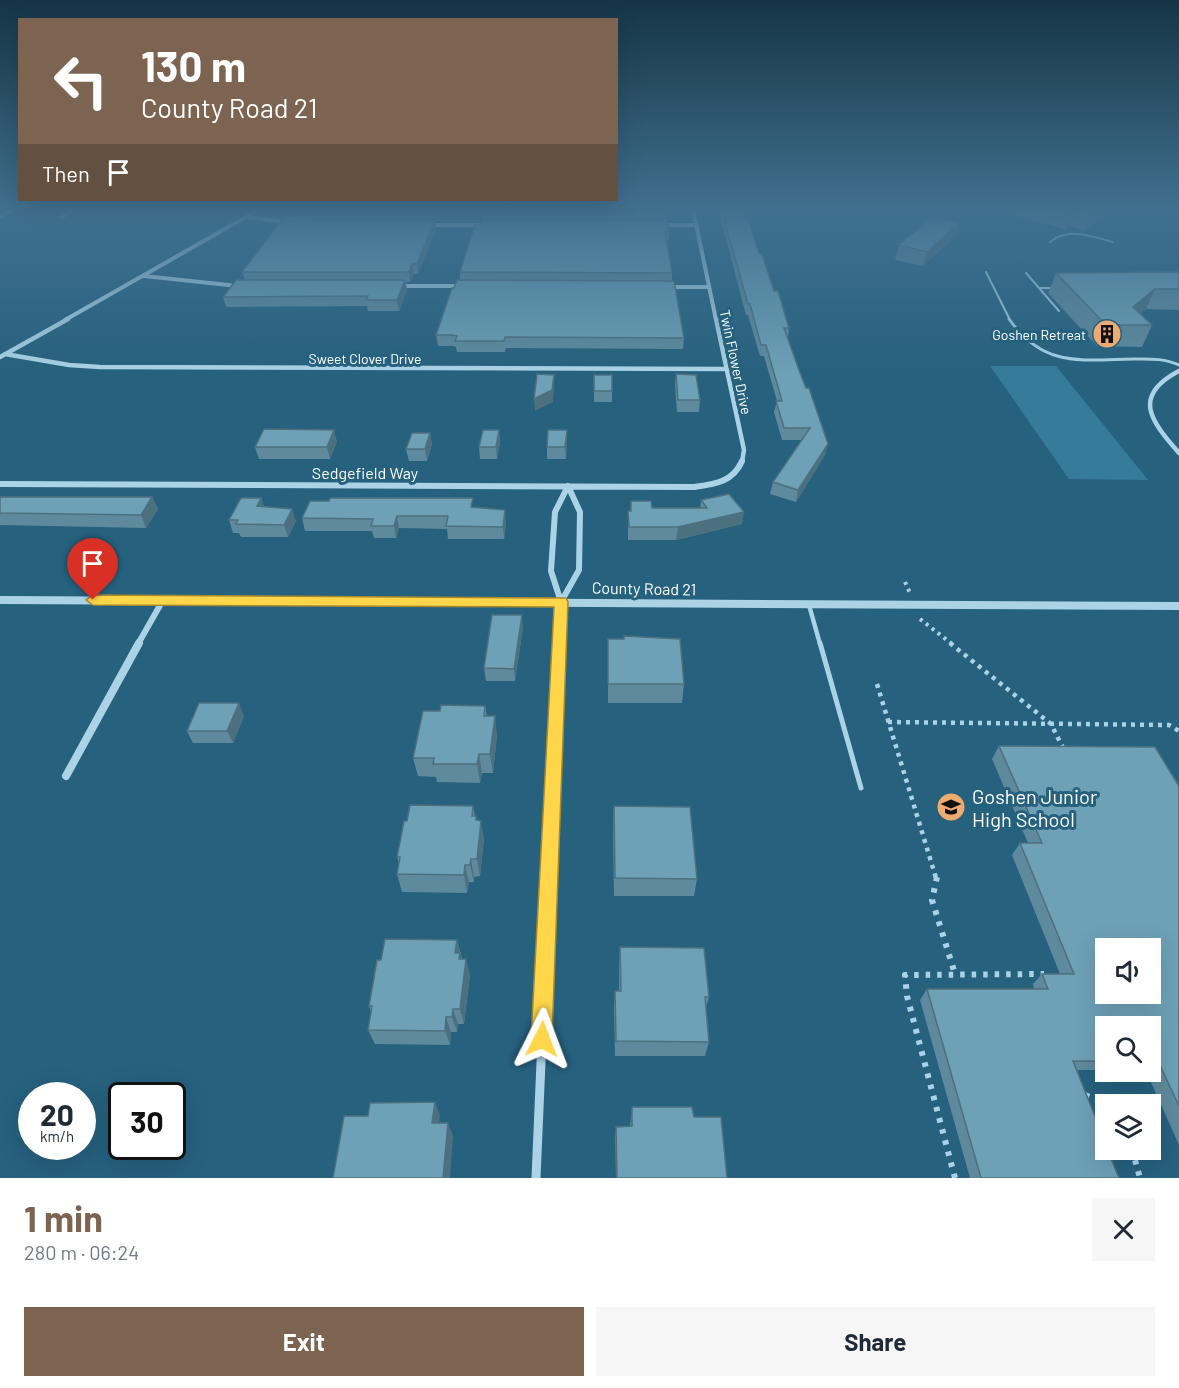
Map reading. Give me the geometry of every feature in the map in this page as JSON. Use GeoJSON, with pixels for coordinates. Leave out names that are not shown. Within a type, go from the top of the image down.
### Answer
{"type":"FeatureCollection","features":[{"type":"Feature","properties":{"kind":"street"},"geometry":{"type":"LineString","coordinates":[[2,355],[165,264]]}},
{"type":"Feature","properties":{"kind":"street","name":"Twin Flower Drive"},"geometry":{"type":"LineString","coordinates":[[705,264],[744,450],[740,469],[729,478]]}},
{"type":"Feature","properties":{"kind":"street"},"geometry":{"type":"LineString","coordinates":[[144,276],[241,286]]}},
{"type":"Feature","properties":{"kind":"street"},"geometry":{"type":"LineString","coordinates":[[395,286],[466,286]]}},
{"type":"Feature","properties":{"kind":"street"},"geometry":{"type":"LineString","coordinates":[[656,287],[709,287]]}},
{"type":"Feature","properties":{"kind":"street","name":"Sweet Clover Drive"},"geometry":{"type":"LineString","coordinates":[[2,355],[100,367],[727,369]]}},
{"type":"Feature","properties":{"kind":"street"},"geometry":{"type":"LineString","coordinates":[[1179,371],[1163,379],[1154,387],[1149,397],[1148,407],[1179,453]]}},
{"type":"Feature","properties":{"kind":"street","name":"Sedgefield Way"},"geometry":{"type":"LineString","coordinates":[[0,484],[694,487],[710,485],[729,478]]}},
{"type":"Feature","properties":{"kind":"street"},"geometry":{"type":"LineString","coordinates":[[561,602],[579,570],[580,512],[568,486]]}},
{"type":"Feature","properties":{"kind":"street"},"geometry":{"type":"LineString","coordinates":[[536,1178],[561,602],[551,571],[555,512],[568,486]]}},
{"type":"Feature","properties":{"kind":"street","name":"County Road 21"},"geometry":{"type":"LineString","coordinates":[[0,600],[1179,606]]}},
{"type":"Feature","properties":{"kind":"street"},"geometry":{"type":"LineString","coordinates":[[66,776],[163,600]]}},
{"type":"Feature","properties":{"kind":"lane"},"geometry":{"type":"LineString","coordinates":[[986,272],[1004,309],[1027,342],[1036,349],[1068,360],[1152,359],[1171,361],[1179,365]]}},
{"type":"Feature","properties":{"kind":"lane"},"geometry":{"type":"LineString","coordinates":[[1026,273],[1059,311]]}},
{"type":"Feature","properties":{"kind":"lane"},"geometry":{"type":"LineString","coordinates":[[1039,288],[1063,288]]}},
{"type":"Feature","properties":{"kind":"lane"},"geometry":{"type":"LineString","coordinates":[[809,605],[861,788]]}},
{"type":"Feature","properties":{"kind":"path"},"geometry":{"type":"LineString","coordinates":[[905,582],[921,621],[1051,724],[1065,750]]}},
{"type":"Feature","properties":{"kind":"path"},"geometry":{"type":"LineString","coordinates":[[877,684],[937,876],[932,900],[955,974]]}},
{"type":"Feature","properties":{"kind":"path"},"geometry":{"type":"LineString","coordinates":[[888,722],[1168,725],[1179,731]]}},
{"type":"Feature","properties":{"kind":"path"},"geometry":{"type":"LineString","coordinates":[[955,1178],[907,996],[905,975],[1045,974]]}},
{"type":"Feature","properties":{"kind":"path"},"geometry":{"type":"LineString","coordinates":[[1079,1093],[1095,1099]]}},
{"type":"Feature","properties":{"kind":"path"},"geometry":{"type":"LineString","coordinates":[[1135,1160],[1140,1178]]}},
{"type":"Feature","properties":{"kind":"shaded area"},"geometry":{"type":"Polygon","coordinates":[[[990,366],[1056,366],[1148,480],[1069,479],[990,366]]]}},
{"type":"Feature","properties":{"kind":"building"},"geometry":{"type":"Polygon","coordinates":[[[248,264],[417,264],[412,264],[409,272],[242,272],[248,264]]]}},
{"type":"Feature","properties":{"kind":"building"},"geometry":{"type":"Polygon","coordinates":[[[463,264],[670,264],[672,273],[460,272],[463,264]]]}},
{"type":"Feature","properties":{"kind":"building"},"geometry":{"type":"Polygon","coordinates":[[[737,264],[765,264],[774,291],[778,291],[789,328],[784,328],[806,388],[809,388],[828,444],[798,490],[773,482],[810,428],[784,428],[776,401],[782,401],[766,345],[761,345],[750,304],[748,304],[737,264]]]}},
{"type":"Feature","properties":{"kind":"building"},"geometry":{"type":"Polygon","coordinates":[[[1179,272],[1179,289],[1155,289],[1133,307],[1152,325],[1106,325],[1056,273],[1179,272]]]}},
{"type":"Feature","properties":{"kind":"building"},"geometry":{"type":"Polygon","coordinates":[[[236,280],[405,280],[397,300],[366,300],[368,296],[223,297],[236,280]]]}},
{"type":"Feature","properties":{"kind":"building"},"geometry":{"type":"Polygon","coordinates":[[[457,280],[674,281],[684,338],[505,337],[504,341],[455,341],[457,336],[436,335],[452,288],[457,280]]]}},
{"type":"Feature","properties":{"kind":"building"},"geometry":{"type":"Polygon","coordinates":[[[537,374],[554,375],[552,390],[534,399],[537,374]]]}},
{"type":"Feature","properties":{"kind":"building"},"geometry":{"type":"Polygon","coordinates":[[[676,374],[696,375],[700,400],[678,400],[676,374]]]}},
{"type":"Feature","properties":{"kind":"building"},"geometry":{"type":"Polygon","coordinates":[[[594,375],[612,375],[612,391],[594,391],[594,375]]]}},
{"type":"Feature","properties":{"kind":"building"},"geometry":{"type":"Polygon","coordinates":[[[264,429],[334,430],[327,447],[255,447],[264,429]]]}},
{"type":"Feature","properties":{"kind":"building"},"geometry":{"type":"Polygon","coordinates":[[[483,430],[499,430],[496,447],[479,447],[483,430]]]}},
{"type":"Feature","properties":{"kind":"building"},"geometry":{"type":"Polygon","coordinates":[[[548,430],[567,430],[565,447],[547,447],[548,430]]]}},
{"type":"Feature","properties":{"kind":"building"},"geometry":{"type":"Polygon","coordinates":[[[412,433],[430,433],[425,449],[406,449],[412,433]]]}},
{"type":"Feature","properties":{"kind":"building"},"geometry":{"type":"Polygon","coordinates":[[[729,494],[744,512],[678,527],[629,527],[628,511],[631,511],[631,501],[651,501],[652,508],[707,508],[701,500],[729,494]]]}},
{"type":"Feature","properties":{"kind":"building"},"geometry":{"type":"Polygon","coordinates":[[[0,497],[152,497],[141,515],[0,513],[0,497]]]}},
{"type":"Feature","properties":{"kind":"building"},"geometry":{"type":"Polygon","coordinates":[[[241,498],[261,498],[257,506],[292,509],[284,525],[236,524],[238,520],[229,520],[241,498]]]}},
{"type":"Feature","properties":{"kind":"building"},"geometry":{"type":"Polygon","coordinates":[[[330,498],[473,498],[471,507],[505,510],[503,527],[446,526],[448,516],[397,516],[394,526],[371,526],[373,519],[302,518],[310,501],[329,501],[330,498]]]}},
{"type":"Feature","properties":{"kind":"building"},"geometry":{"type":"Polygon","coordinates":[[[492,615],[522,615],[514,669],[484,668],[492,615]]]}},
{"type":"Feature","properties":{"kind":"building"},"geometry":{"type":"Polygon","coordinates":[[[624,636],[680,639],[684,684],[608,684],[608,639],[624,639],[624,636]]]}},
{"type":"Feature","properties":{"kind":"building"},"geometry":{"type":"Polygon","coordinates":[[[199,703],[239,703],[227,731],[187,731],[199,703]]]}},
{"type":"Feature","properties":{"kind":"building"},"geometry":{"type":"Polygon","coordinates":[[[441,705],[485,706],[484,716],[495,716],[490,754],[479,754],[477,764],[433,764],[434,758],[413,758],[423,711],[440,711],[441,705]]]}},
{"type":"Feature","properties":{"kind":"building"},"geometry":{"type":"Polygon","coordinates":[[[999,746],[1155,747],[1179,786],[1179,1106],[1161,1067],[1161,1016],[1095,1016],[1095,1061],[1073,1061],[1095,1116],[1095,1160],[1112,1160],[1119,1178],[981,1178],[927,989],[1048,989],[1042,974],[1074,974],[1020,843],[1042,843],[999,746]]]}},
{"type":"Feature","properties":{"kind":"building"},"geometry":{"type":"Polygon","coordinates":[[[410,805],[473,806],[472,816],[476,816],[476,820],[481,821],[477,859],[471,859],[470,865],[465,865],[464,875],[397,874],[400,857],[397,857],[404,821],[407,821],[410,805]]]}},
{"type":"Feature","properties":{"kind":"building"},"geometry":{"type":"Polygon","coordinates":[[[614,806],[690,807],[697,879],[615,878],[614,806]]]}},
{"type":"Feature","properties":{"kind":"building"},"geometry":{"type":"Polygon","coordinates":[[[385,939],[457,940],[455,953],[460,953],[459,959],[466,959],[460,1009],[453,1009],[452,1017],[446,1017],[445,1031],[368,1030],[372,1006],[369,1006],[377,960],[381,960],[385,939]]]}},
{"type":"Feature","properties":{"kind":"building"},"geometry":{"type":"Polygon","coordinates":[[[620,947],[704,948],[709,997],[705,997],[709,1042],[616,1041],[615,991],[621,991],[620,947]]]}},
{"type":"Feature","properties":{"kind":"building"},"geometry":{"type":"Polygon","coordinates":[[[435,1102],[432,1123],[448,1123],[443,1178],[333,1178],[344,1116],[368,1116],[370,1103],[435,1102]]]}},
{"type":"Feature","properties":{"kind":"building"},"geometry":{"type":"Polygon","coordinates":[[[632,1107],[692,1107],[694,1117],[721,1117],[727,1178],[617,1178],[616,1127],[632,1126],[632,1107]]]}},
{"type":"Feature","properties":{"kind":"place","name":"Goshen Retreat"},"geometry":{"type":"Point","coordinates":[1107,334]}},
{"type":"Feature","properties":{"kind":"place","name":"Goshen Junior High School"},"geometry":{"type":"Point","coordinates":[951,807]}},
{"type":"Feature","properties":{"kind":"route"},"geometry":{"type":"LineString","coordinates":[[93,600],[561,602],[542,1039]]}}]}
